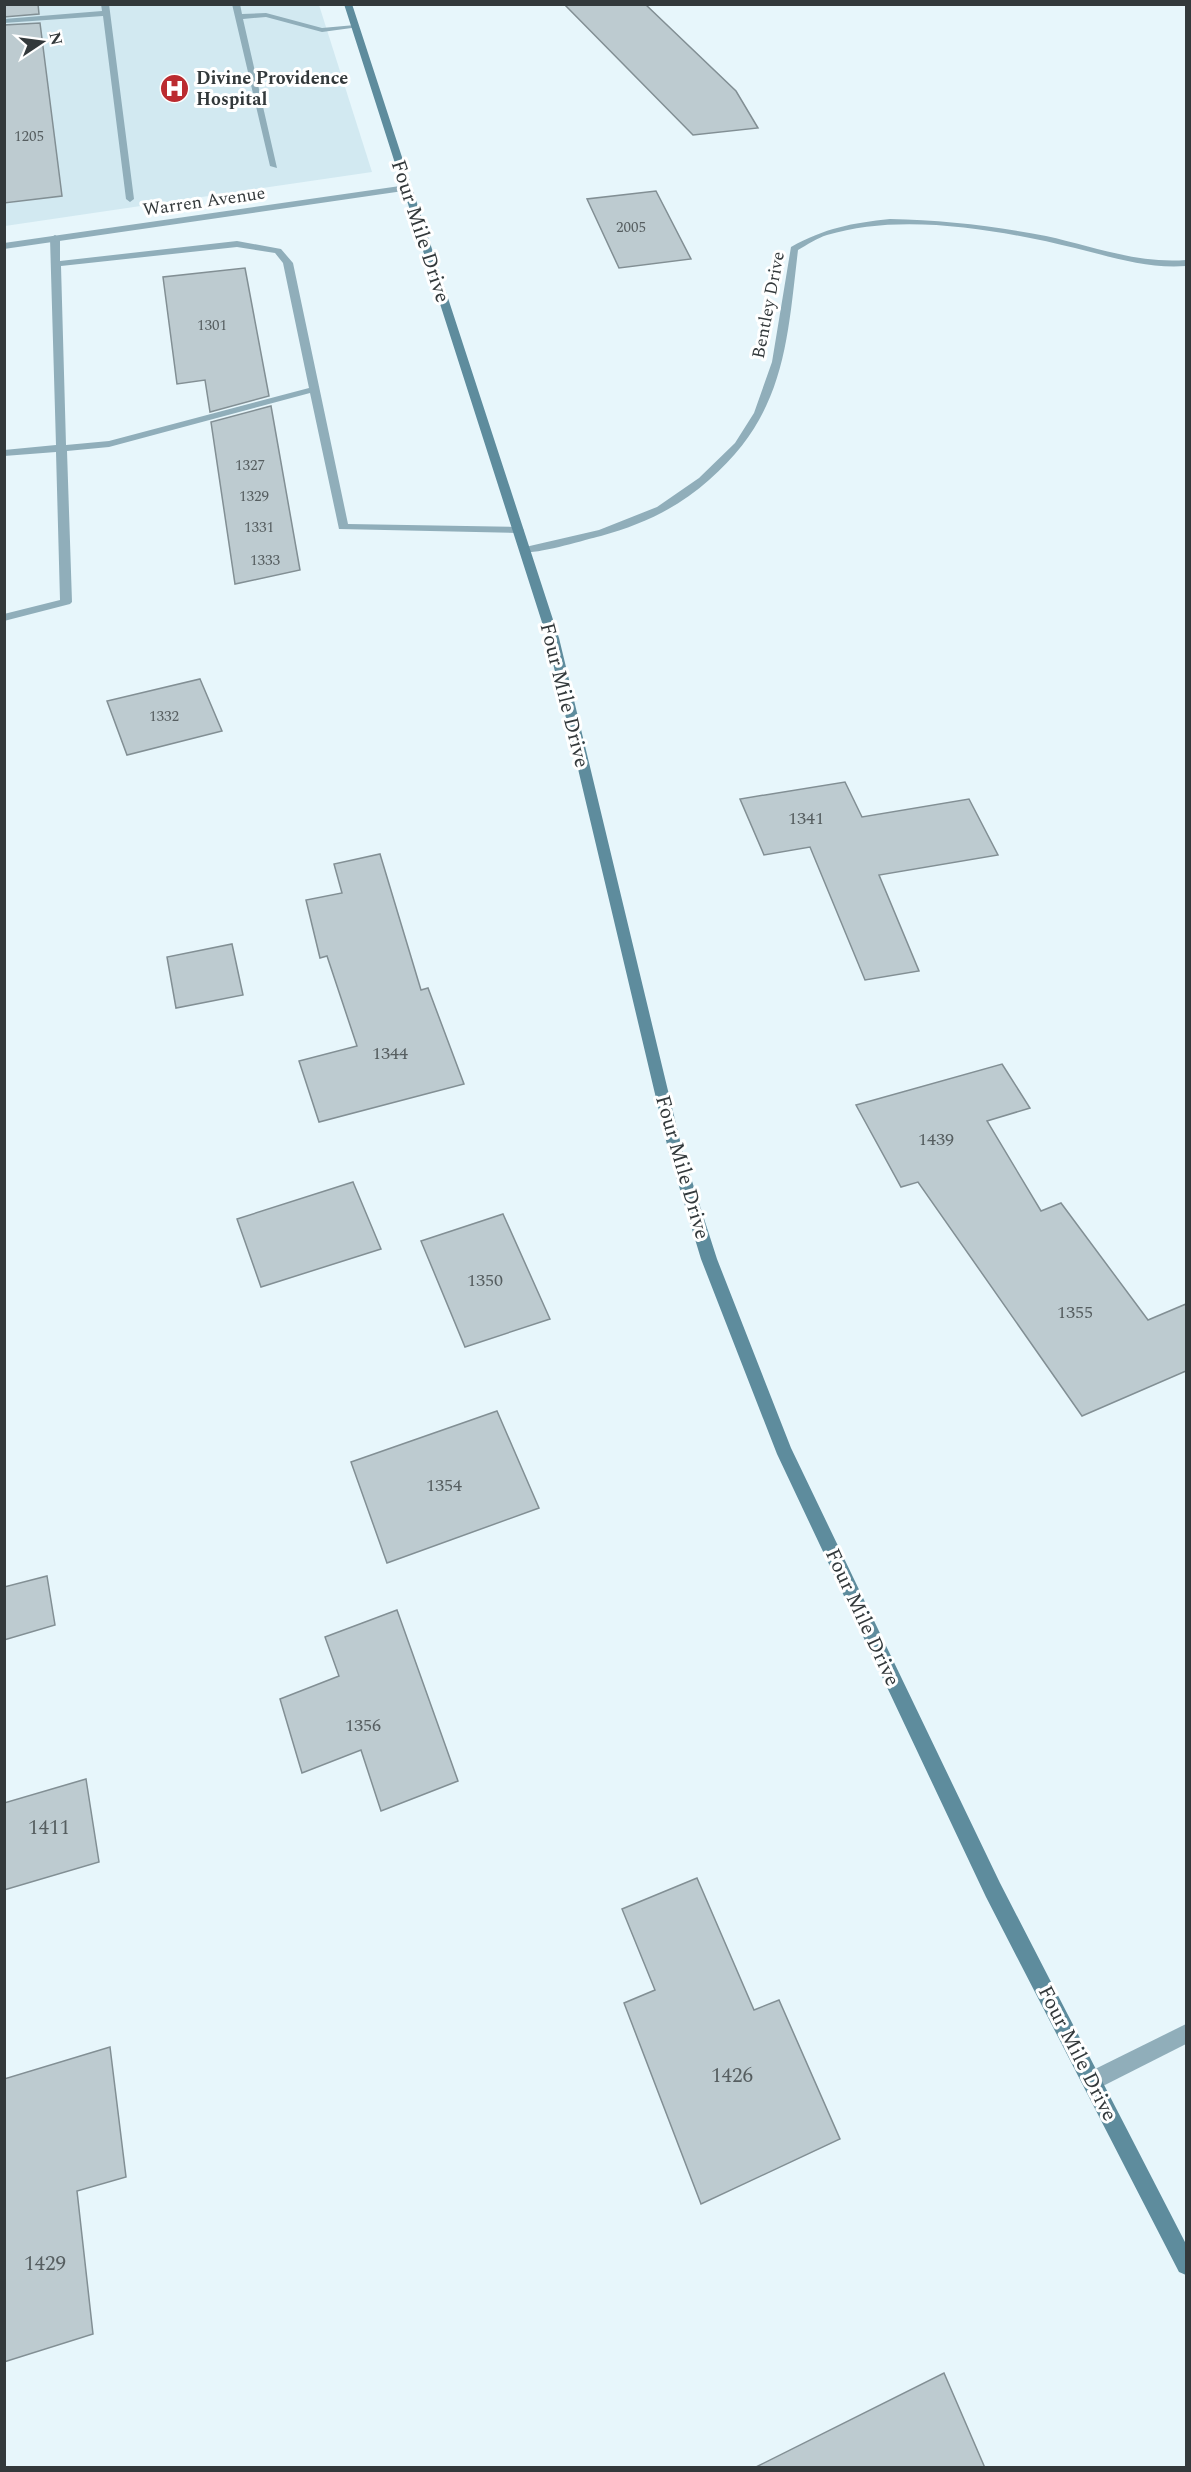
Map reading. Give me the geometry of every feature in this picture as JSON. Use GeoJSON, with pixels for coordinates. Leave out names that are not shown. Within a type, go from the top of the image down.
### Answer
{"type":"FeatureCollection","features":[{"type":"Feature","properties":{"kind":"street"},"geometry":{"type":"LineString","coordinates":[[236,4],[274,166]]}},
{"type":"Feature","properties":{"kind":"street","name":"Four Mile Drive"},"geometry":{"type":"LineString","coordinates":[[348,4],[553,638],[676,1153],[709,1259],[783,1449],[993,1890],[1186,2265]]}},
{"type":"Feature","properties":{"kind":"street"},"geometry":{"type":"LineString","coordinates":[[4,21],[105,9],[130,199]]}},
{"type":"Feature","properties":{"kind":"street"},"geometry":{"type":"LineString","coordinates":[[239,17],[266,15],[322,30],[355,27]]}},
{"type":"Feature","properties":{"kind":"street","name":"Warren Avenue"},"geometry":{"type":"LineString","coordinates":[[4,246],[407,188]]}},
{"type":"Feature","properties":{"kind":"street","name":"Bentley Drive"},"geometry":{"type":"LineString","coordinates":[[525,550],[584,537],[647,516],[672,503],[722,463],[748,432],[761,407],[782,341],[794,249],[805,240],[834,229],[857,225],[946,223],[1058,241],[1148,262],[1186,263]]}},
{"type":"Feature","properties":{"kind":"street"},"geometry":{"type":"LineString","coordinates":[[4,618],[66,602],[55,238]]}},
{"type":"Feature","properties":{"kind":"street"},"geometry":{"type":"LineString","coordinates":[[56,264],[237,244],[278,250],[288,263],[343,527],[519,530]]}},
{"type":"Feature","properties":{"kind":"street"},"geometry":{"type":"LineString","coordinates":[[4,453],[109,444],[315,389]]}},
{"type":"Feature","properties":{"kind":"street"},"geometry":{"type":"LineString","coordinates":[[1092,2081],[1186,2034]]}},
{"type":"Feature","properties":{"kind":"shaded area","name":"Divine Providence Hospital"},"geometry":{"type":"Polygon","coordinates":[[[4,5],[319,5],[372,172],[5,226],[4,5]]]}},
{"type":"Feature","properties":{"kind":"building"},"geometry":{"type":"Polygon","coordinates":[[[4,4],[38,4],[39,14],[4,17],[4,4]]]}},
{"type":"Feature","properties":{"kind":"building"},"geometry":{"type":"Polygon","coordinates":[[[564,4],[645,4],[736,91],[758,128],[693,135],[564,4]]]}},
{"type":"Feature","properties":{"kind":"building"},"geometry":{"type":"Polygon","coordinates":[[[40,23],[62,196],[4,203],[4,25],[40,23]]]}},
{"type":"Feature","properties":{"kind":"building"},"geometry":{"type":"Polygon","coordinates":[[[656,191],[691,259],[619,268],[587,199],[656,191]]]}},
{"type":"Feature","properties":{"kind":"building"},"geometry":{"type":"Polygon","coordinates":[[[245,268],[269,396],[210,412],[205,380],[177,384],[163,277],[245,268]]]}},
{"type":"Feature","properties":{"kind":"building"},"geometry":{"type":"Polygon","coordinates":[[[271,406],[300,570],[235,584],[211,422],[271,406]]]}},
{"type":"Feature","properties":{"kind":"building"},"geometry":{"type":"Polygon","coordinates":[[[200,679],[222,731],[127,755],[107,701],[200,679]]]}},
{"type":"Feature","properties":{"kind":"building"},"geometry":{"type":"Polygon","coordinates":[[[845,782],[862,817],[969,799],[998,855],[879,875],[919,971],[865,980],[810,847],[764,855],[740,799],[845,782]]]}},
{"type":"Feature","properties":{"kind":"building"},"geometry":{"type":"Polygon","coordinates":[[[380,854],[421,990],[428,988],[464,1084],[319,1122],[299,1061],[357,1046],[327,956],[320,958],[306,900],[342,893],[334,864],[380,854]]]}},
{"type":"Feature","properties":{"kind":"building"},"geometry":{"type":"Polygon","coordinates":[[[232,944],[243,995],[176,1008],[167,957],[232,944]]]}},
{"type":"Feature","properties":{"kind":"building"},"geometry":{"type":"Polygon","coordinates":[[[1002,1064],[1030,1108],[987,1121],[1041,1211],[1061,1203],[1148,1320],[1186,1304],[1186,1371],[1082,1416],[918,1182],[901,1187],[856,1105],[1002,1064]]]}},
{"type":"Feature","properties":{"kind":"building"},"geometry":{"type":"Polygon","coordinates":[[[353,1182],[381,1249],[261,1287],[237,1219],[353,1182]]]}},
{"type":"Feature","properties":{"kind":"building"},"geometry":{"type":"Polygon","coordinates":[[[503,1214],[550,1319],[465,1347],[421,1241],[503,1214]]]}},
{"type":"Feature","properties":{"kind":"building"},"geometry":{"type":"Polygon","coordinates":[[[497,1411],[539,1508],[387,1563],[351,1462],[497,1411]]]}},
{"type":"Feature","properties":{"kind":"building"},"geometry":{"type":"Polygon","coordinates":[[[47,1576],[55,1625],[4,1640],[4,1587],[47,1576]]]}},
{"type":"Feature","properties":{"kind":"building"},"geometry":{"type":"Polygon","coordinates":[[[397,1610],[458,1781],[381,1811],[361,1750],[302,1773],[280,1699],[339,1676],[325,1637],[397,1610]]]}},
{"type":"Feature","properties":{"kind":"building"},"geometry":{"type":"Polygon","coordinates":[[[86,1779],[99,1862],[4,1890],[4,1803],[86,1779]]]}},
{"type":"Feature","properties":{"kind":"building"},"geometry":{"type":"Polygon","coordinates":[[[697,1878],[754,2010],[779,2000],[840,2139],[701,2204],[624,2003],[655,1990],[622,1909],[697,1878]]]}},
{"type":"Feature","properties":{"kind":"building"},"geometry":{"type":"Polygon","coordinates":[[[110,2047],[126,2177],[77,2191],[93,2334],[4,2362],[4,2079],[110,2047]]]}},
{"type":"Feature","properties":{"kind":"building"},"geometry":{"type":"Polygon","coordinates":[[[944,2373],[985,2468],[754,2468],[944,2373]]]}},
{"type":"Feature","properties":{"kind":"place","name":"Divine Providence Hospital"},"geometry":{"type":"Point","coordinates":[175,88]}}]}
